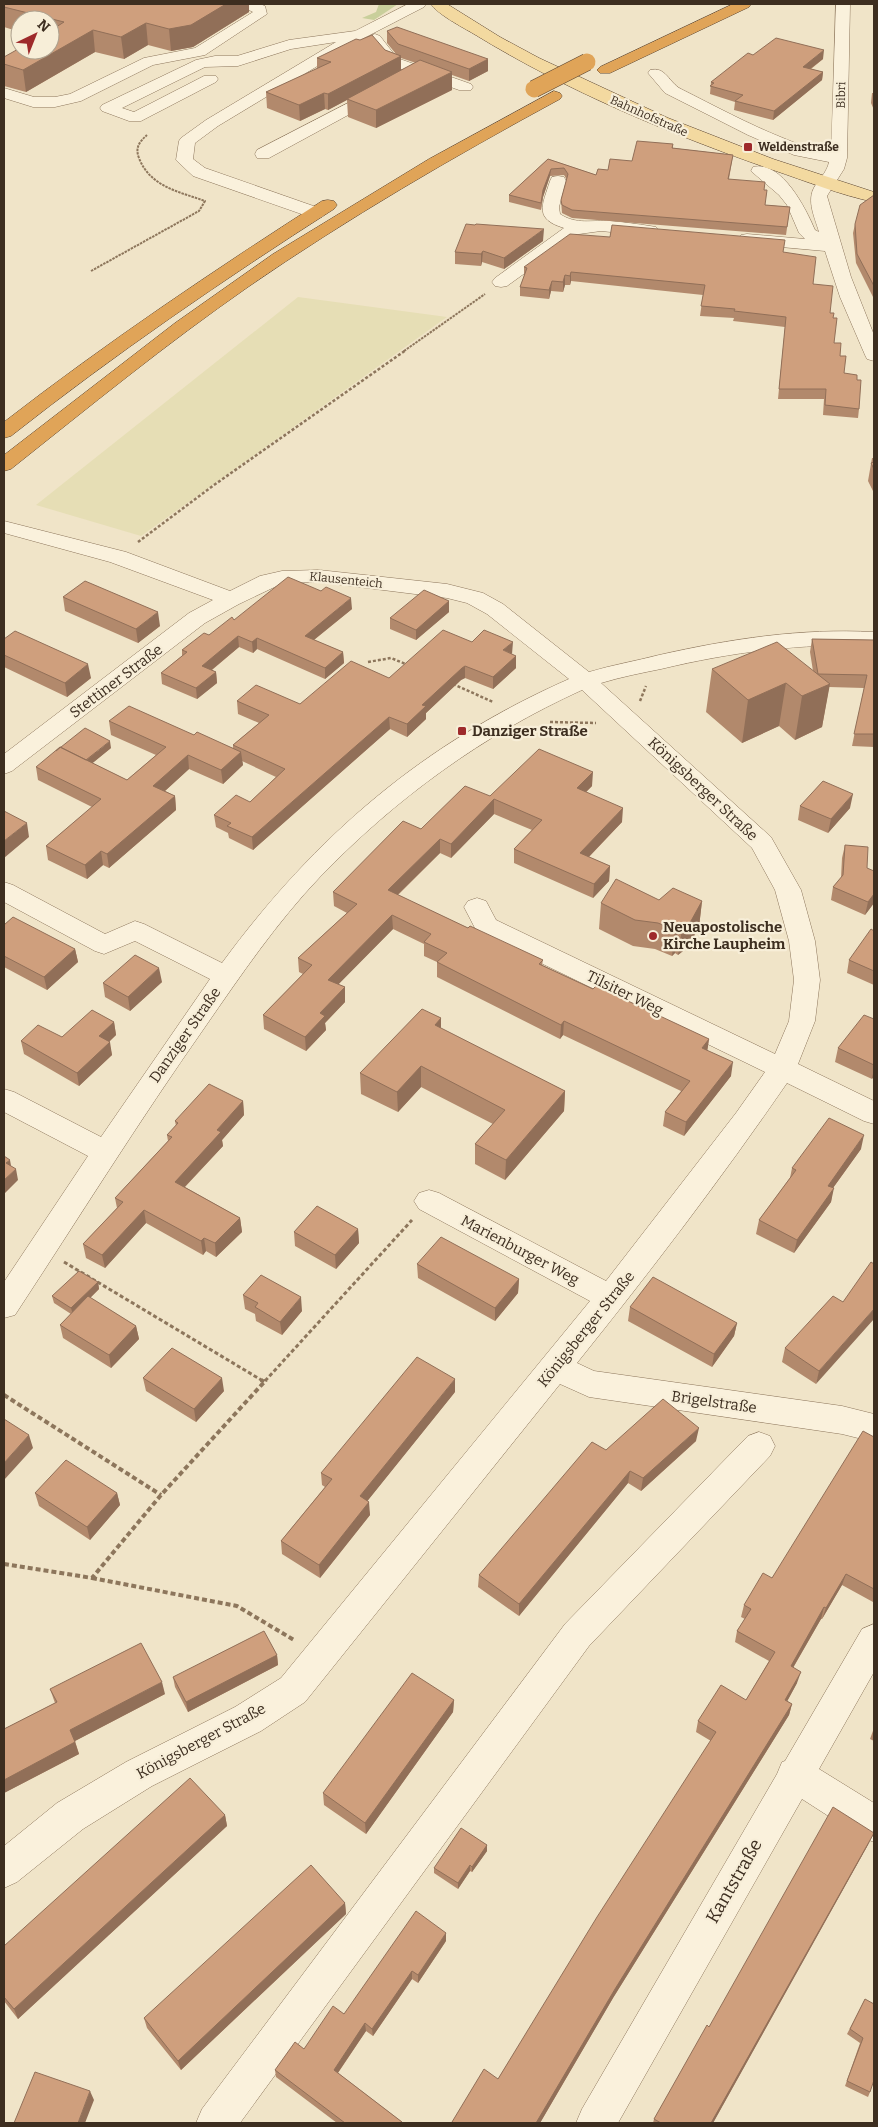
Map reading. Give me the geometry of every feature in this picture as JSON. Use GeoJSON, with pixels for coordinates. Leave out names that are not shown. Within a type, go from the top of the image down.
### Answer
{"type":"FeatureCollection","features":[{"type":"Feature","properties":{"kind":"highway"},"geometry":{"type":"LineString","coordinates":[[4,465],[151,350],[242,283],[390,188],[483,134],[554,96],[744,4]]}},
{"type":"Feature","properties":{"kind":"highway"},"geometry":{"type":"LineString","coordinates":[[476,119],[603,54]]}},
{"type":"Feature","properties":{"kind":"highway"},"geometry":{"type":"LineString","coordinates":[[4,432],[125,339],[210,281],[346,194]]}},
{"type":"Feature","properties":{"kind":"main road","name":"Bahnhofstraße"},"geometry":{"type":"LineString","coordinates":[[438,4],[508,49],[658,122],[712,143],[874,197]]}},
{"type":"Feature","properties":{"kind":"street"},"geometry":{"type":"LineString","coordinates":[[4,93],[33,102],[55,102],[74,98],[149,61],[200,52],[260,14],[260,9],[248,4]]}},
{"type":"Feature","properties":{"kind":"street"},"geometry":{"type":"LineString","coordinates":[[316,213],[199,172],[184,160],[187,141],[212,123],[363,33],[419,4]]}},
{"type":"Feature","properties":{"kind":"street","name":"Bibri"},"geometry":{"type":"LineString","coordinates":[[825,182],[835,170],[838,158],[843,4]]}},
{"type":"Feature","properties":{"kind":"street"},"geometry":{"type":"LineString","coordinates":[[238,61],[227,70],[135,118],[108,108],[201,63],[238,61],[310,40],[363,33]]}},
{"type":"Feature","properties":{"kind":"street"},"geometry":{"type":"LineString","coordinates":[[363,33],[392,61],[465,88]]}},
{"type":"Feature","properties":{"kind":"street"},"geometry":{"type":"LineString","coordinates":[[263,154],[418,71]]}},
{"type":"Feature","properties":{"kind":"street"},"geometry":{"type":"LineString","coordinates":[[656,73],[670,90],[754,132],[800,151],[823,157],[838,158]]}},
{"type":"Feature","properties":{"kind":"street"},"geometry":{"type":"LineString","coordinates":[[759,171],[778,182],[795,204],[808,233],[830,246]]}},
{"type":"Feature","properties":{"kind":"street"},"geometry":{"type":"LineString","coordinates":[[558,181],[550,207],[552,216],[559,221],[580,227],[600,226],[664,232]]}},
{"type":"Feature","properties":{"kind":"street"},"geometry":{"type":"LineString","coordinates":[[825,182],[820,188],[818,196],[830,246],[855,314],[874,355]]}},
{"type":"Feature","properties":{"kind":"street"},"geometry":{"type":"LineString","coordinates":[[501,282],[573,230],[580,227]]}},
{"type":"Feature","properties":{"kind":"street"},"geometry":{"type":"LineString","coordinates":[[731,238],[830,246]]}},
{"type":"Feature","properties":{"kind":"street"},"geometry":{"type":"LineString","coordinates":[[4,527],[118,557],[231,599]]}},
{"type":"Feature","properties":{"kind":"street","name":"Klausenteich"},"geometry":{"type":"LineString","coordinates":[[231,599],[268,581],[282,577],[299,576],[319,576],[446,591],[475,598],[495,610],[568,665],[584,681]]}},
{"type":"Feature","properties":{"kind":"street","name":"Stettiner Straße"},"geometry":{"type":"LineString","coordinates":[[4,766],[197,618],[231,599]]}},
{"type":"Feature","properties":{"kind":"street","name":"Danziger Straße"},"geometry":{"type":"LineString","coordinates":[[4,1306],[105,1152],[226,976],[281,905],[305,878],[377,809],[457,748],[517,712],[584,681],[701,652],[768,640],[848,637],[874,639]]}},
{"type":"Feature","properties":{"kind":"street","name":"Königsberger Straße"},"geometry":{"type":"LineString","coordinates":[[4,1870],[78,1811],[139,1774],[248,1719],[293,1690],[612,1298],[746,1121],[782,1069],[802,1021],[806,980],[802,941],[788,890],[762,843],[584,681]]}},
{"type":"Feature","properties":{"kind":"street"},"geometry":{"type":"LineString","coordinates":[[4,891],[104,945],[135,930],[226,976]]}},
{"type":"Feature","properties":{"kind":"street","name":"Tilsiter Weg"},"geometry":{"type":"LineString","coordinates":[[477,907],[486,926],[874,1113]]}},
{"type":"Feature","properties":{"kind":"street"},"geometry":{"type":"LineString","coordinates":[[4,1099],[105,1152]]}},
{"type":"Feature","properties":{"kind":"street","name":"Marienburger Weg"},"geometry":{"type":"LineString","coordinates":[[429,1201],[612,1298]]}},
{"type":"Feature","properties":{"kind":"street","name":"Brigelstraße"},"geometry":{"type":"LineString","coordinates":[[556,1367],[589,1384],[842,1420],[874,1428]]}},
{"type":"Feature","properties":{"kind":"street"},"geometry":{"type":"LineString","coordinates":[[216,2123],[577,1635],[759,1446]]}},
{"type":"Feature","properties":{"kind":"street","name":"Kantstraße"},"geometry":{"type":"LineString","coordinates":[[596,2123],[795,1774],[874,1640]]}},
{"type":"Feature","properties":{"kind":"street"},"geometry":{"type":"LineString","coordinates":[[795,1774],[874,1824]]}},
{"type":"Feature","properties":{"kind":"path"},"geometry":{"type":"LineString","coordinates":[[118,557],[214,485],[501,282]]}},
{"type":"Feature","properties":{"kind":"path"},"geometry":{"type":"LineString","coordinates":[[368,662],[392,658],[409,666]]}},
{"type":"Feature","properties":{"kind":"path"},"geometry":{"type":"LineString","coordinates":[[445,681],[517,712]]}},
{"type":"Feature","properties":{"kind":"path"},"geometry":{"type":"LineString","coordinates":[[92,1578],[160,1495],[429,1201]]}},
{"type":"Feature","properties":{"kind":"path"},"geometry":{"type":"LineString","coordinates":[[42,1249],[264,1382]]}},
{"type":"Feature","properties":{"kind":"path"},"geometry":{"type":"LineString","coordinates":[[4,1395],[160,1495]]}},
{"type":"Feature","properties":{"kind":"path"},"geometry":{"type":"LineString","coordinates":[[4,1564],[92,1578],[237,1606],[320,1656]]}},
{"type":"Feature","properties":{"kind":"shaded area"},"geometry":{"type":"Polygon","coordinates":[[[298,297],[447,317],[141,536],[36,505],[298,297]]]}},
{"type":"Feature","properties":{"kind":"green space"},"geometry":{"type":"Polygon","coordinates":[[[379,4],[398,4],[374,20],[362,18],[376,12],[379,4]]]}},
{"type":"Feature","properties":{"kind":"building"},"geometry":{"type":"Polygon","coordinates":[[[4,4],[226,4],[191,25],[169,29],[146,23],[121,37],[93,30],[60,49],[60,25],[64,22],[60,21],[60,10],[16,10],[4,7],[4,4]]]}},
{"type":"Feature","properties":{"kind":"building"},"geometry":{"type":"Polygon","coordinates":[[[397,27],[488,59],[469,69],[398,44],[387,31],[397,27]]]}},
{"type":"Feature","properties":{"kind":"building"},"geometry":{"type":"Polygon","coordinates":[[[372,35],[385,50],[401,56],[328,94],[324,93],[299,105],[266,92],[331,62],[317,58],[356,39],[360,40],[372,35]]]}},
{"type":"Feature","properties":{"kind":"building"},"geometry":{"type":"Polygon","coordinates":[[[776,38],[824,50],[803,67],[823,72],[774,111],[735,101],[743,95],[710,86],[714,83],[711,82],[748,53],[753,55],[776,38]]]}},
{"type":"Feature","properties":{"kind":"building"},"geometry":{"type":"Polygon","coordinates":[[[10,54],[10,60],[40,60],[23,70],[4,64],[4,57],[10,54]]]}},
{"type":"Feature","properties":{"kind":"building"},"geometry":{"type":"Polygon","coordinates":[[[420,60],[452,72],[376,110],[347,99],[420,60]]]}},
{"type":"Feature","properties":{"kind":"building"},"geometry":{"type":"Polygon","coordinates":[[[637,141],[673,144],[672,148],[733,155],[728,179],[765,182],[764,190],[767,190],[765,205],[790,207],[787,227],[572,210],[562,205],[561,200],[568,174],[564,168],[551,169],[543,190],[541,203],[509,195],[548,159],[596,175],[598,169],[608,170],[610,159],[632,161],[637,141]]]}},
{"type":"Feature","properties":{"kind":"building"},"geometry":{"type":"Polygon","coordinates":[[[874,195],[874,286],[857,254],[855,224],[860,205],[874,195]]]}},
{"type":"Feature","properties":{"kind":"building"},"geometry":{"type":"Polygon","coordinates":[[[466,224],[544,229],[504,258],[483,251],[481,254],[455,252],[466,224]]]}},
{"type":"Feature","properties":{"kind":"building"},"geometry":{"type":"Polygon","coordinates":[[[612,225],[785,240],[783,252],[816,257],[813,284],[833,286],[830,313],[834,313],[833,318],[837,318],[834,343],[841,343],[840,356],[846,356],[844,373],[857,375],[857,380],[861,380],[859,409],[825,405],[826,389],[779,389],[786,317],[701,306],[705,285],[571,272],[570,276],[565,275],[563,282],[552,281],[549,290],[520,287],[527,268],[524,267],[570,234],[610,237],[612,225]]]}},
{"type":"Feature","properties":{"kind":"building"},"geometry":{"type":"Polygon","coordinates":[[[288,577],[321,591],[326,587],[351,598],[305,636],[343,652],[325,668],[257,638],[252,642],[238,636],[202,666],[216,672],[196,688],[161,673],[187,652],[182,650],[204,633],[209,635],[232,617],[234,620],[288,577]]]}},
{"type":"Feature","properties":{"kind":"building"},"geometry":{"type":"Polygon","coordinates":[[[85,581],[158,612],[136,629],[63,597],[85,581]]]}},
{"type":"Feature","properties":{"kind":"building"},"geometry":{"type":"Polygon","coordinates":[[[424,590],[449,601],[416,630],[390,618],[424,590]]]}},
{"type":"Feature","properties":{"kind":"building"},"geometry":{"type":"Polygon","coordinates":[[[443,630],[472,642],[484,630],[513,642],[503,650],[516,656],[493,677],[465,666],[422,705],[426,706],[407,724],[389,717],[252,837],[227,826],[231,823],[214,815],[236,795],[250,802],[285,769],[233,745],[269,715],[237,701],[256,685],[300,704],[351,661],[389,678],[443,630]]]}},
{"type":"Feature","properties":{"kind":"building"},"geometry":{"type":"Polygon","coordinates":[[[15,631],[88,664],[65,683],[4,655],[4,639],[15,631]]]}},
{"type":"Feature","properties":{"kind":"building"},"geometry":{"type":"Polygon","coordinates":[[[812,639],[874,640],[874,734],[854,734],[867,675],[818,674],[812,639]]]}},
{"type":"Feature","properties":{"kind":"building"},"geometry":{"type":"Polygon","coordinates":[[[777,642],[830,684],[802,696],[786,683],[748,700],[712,669],[777,642]]]}},
{"type":"Feature","properties":{"kind":"building"},"geometry":{"type":"Polygon","coordinates":[[[129,706],[194,735],[197,732],[241,752],[221,770],[188,755],[153,786],[175,796],[107,854],[101,851],[85,865],[46,846],[101,799],[36,767],[60,747],[127,780],[166,747],[109,721],[129,706]]]}},
{"type":"Feature","properties":{"kind":"building"},"geometry":{"type":"Polygon","coordinates":[[[85,728],[110,741],[86,760],[61,747],[85,728]]]}},
{"type":"Feature","properties":{"kind":"building"},"geometry":{"type":"Polygon","coordinates":[[[539,749],[593,772],[577,788],[623,808],[580,853],[610,866],[594,884],[514,849],[542,820],[494,799],[451,844],[440,839],[388,890],[468,928],[470,926],[543,960],[539,964],[593,989],[596,986],[709,1039],[702,1048],[733,1062],[686,1122],[665,1112],[690,1081],[564,1021],[561,1025],[437,962],[447,953],[424,942],[431,934],[392,915],[328,980],[345,987],[320,1013],[325,1016],[305,1037],[263,1015],[312,965],[298,958],[357,904],[333,892],[403,821],[421,829],[465,786],[490,796],[539,749]]]}},
{"type":"Feature","properties":{"kind":"building"},"geometry":{"type":"Polygon","coordinates":[[[823,781],[853,794],[831,819],[800,806],[823,781]]]}},
{"type":"Feature","properties":{"kind":"building"},"geometry":{"type":"Polygon","coordinates":[[[4,811],[27,823],[4,841],[4,811]]]}},
{"type":"Feature","properties":{"kind":"building"},"geometry":{"type":"Polygon","coordinates":[[[845,845],[868,847],[867,868],[874,871],[874,894],[868,902],[833,887],[843,875],[845,845]]]}},
{"type":"Feature","properties":{"kind":"building"},"geometry":{"type":"Polygon","coordinates":[[[616,879],[659,900],[673,888],[702,901],[691,921],[682,929],[678,927],[675,930],[658,923],[635,920],[601,903],[616,879]]]}},
{"type":"Feature","properties":{"kind":"building"},"geometry":{"type":"Polygon","coordinates":[[[13,917],[75,949],[44,977],[4,956],[4,925],[13,917]]]}},
{"type":"Feature","properties":{"kind":"building"},"geometry":{"type":"Polygon","coordinates":[[[871,929],[874,931],[874,971],[849,960],[871,929]]]}},
{"type":"Feature","properties":{"kind":"building"},"geometry":{"type":"Polygon","coordinates":[[[135,955],[159,968],[128,997],[103,983],[135,955]]]}},
{"type":"Feature","properties":{"kind":"building"},"geometry":{"type":"Polygon","coordinates":[[[422,1009],[441,1018],[435,1025],[565,1091],[506,1160],[475,1144],[505,1110],[421,1066],[397,1092],[360,1073],[422,1009]]]}},
{"type":"Feature","properties":{"kind":"building"},"geometry":{"type":"Polygon","coordinates":[[[92,1010],[114,1022],[99,1036],[110,1042],[77,1073],[21,1041],[38,1025],[62,1037],[92,1010]]]}},
{"type":"Feature","properties":{"kind":"building"},"geometry":{"type":"Polygon","coordinates":[[[864,1015],[874,1019],[874,1065],[838,1048],[864,1015]]]}},
{"type":"Feature","properties":{"kind":"building"},"geometry":{"type":"Polygon","coordinates":[[[209,1084],[243,1101],[217,1130],[221,1132],[175,1182],[240,1218],[215,1243],[204,1238],[201,1241],[144,1210],[102,1255],[83,1244],[123,1202],[115,1198],[172,1137],[167,1135],[178,1123],[175,1121],[209,1084]]]}},
{"type":"Feature","properties":{"kind":"building"},"geometry":{"type":"Polygon","coordinates":[[[829,1118],[864,1135],[828,1186],[834,1188],[797,1240],[759,1220],[796,1170],[792,1168],[829,1118]]]}},
{"type":"Feature","properties":{"kind":"building"},"geometry":{"type":"Polygon","coordinates":[[[4,1156],[10,1160],[6,1163],[16,1169],[4,1180],[4,1156]]]}},
{"type":"Feature","properties":{"kind":"building"},"geometry":{"type":"Polygon","coordinates":[[[317,1206],[358,1229],[335,1255],[294,1232],[317,1206]]]}},
{"type":"Feature","properties":{"kind":"building"},"geometry":{"type":"Polygon","coordinates":[[[441,1237],[519,1279],[495,1308],[417,1264],[441,1237]]]}},
{"type":"Feature","properties":{"kind":"building"},"geometry":{"type":"Polygon","coordinates":[[[871,1262],[874,1264],[874,1309],[819,1371],[785,1348],[833,1296],[843,1302],[871,1262]]]}},
{"type":"Feature","properties":{"kind":"building"},"geometry":{"type":"Polygon","coordinates":[[[79,1271],[98,1282],[71,1308],[52,1296],[79,1271]]]}},
{"type":"Feature","properties":{"kind":"building"},"geometry":{"type":"Polygon","coordinates":[[[261,1275],[301,1297],[280,1322],[255,1307],[258,1303],[243,1295],[261,1275]]]}},
{"type":"Feature","properties":{"kind":"building"},"geometry":{"type":"Polygon","coordinates":[[[653,1277],[737,1323],[714,1354],[630,1307],[653,1277]]]}},
{"type":"Feature","properties":{"kind":"building"},"geometry":{"type":"Polygon","coordinates":[[[88,1296],[136,1326],[109,1355],[60,1325],[88,1296]]]}},
{"type":"Feature","properties":{"kind":"building"},"geometry":{"type":"Polygon","coordinates":[[[172,1348],[222,1378],[194,1409],[143,1378],[172,1348]]]}},
{"type":"Feature","properties":{"kind":"building"},"geometry":{"type":"Polygon","coordinates":[[[417,1357],[455,1379],[360,1496],[369,1502],[319,1565],[281,1541],[332,1479],[321,1473],[417,1357]]]}},
{"type":"Feature","properties":{"kind":"building"},"geometry":{"type":"Polygon","coordinates":[[[663,1399],[699,1428],[643,1478],[630,1471],[519,1604],[479,1575],[592,1442],[606,1450],[663,1399]]]}},
{"type":"Feature","properties":{"kind":"building"},"geometry":{"type":"Polygon","coordinates":[[[4,1419],[29,1435],[4,1463],[4,1419]]]}},
{"type":"Feature","properties":{"kind":"building"},"geometry":{"type":"Polygon","coordinates":[[[863,1431],[874,1437],[874,1589],[846,1574],[826,1608],[824,1607],[791,1666],[801,1672],[785,1700],[792,1704],[615,1989],[536,2123],[453,2123],[484,2069],[498,2079],[597,1917],[716,1732],[698,1721],[721,1685],[746,1700],[775,1652],[737,1631],[751,1609],[744,1605],[763,1573],[772,1578],[863,1431]]]}},
{"type":"Feature","properties":{"kind":"building"},"geometry":{"type":"Polygon","coordinates":[[[66,1460],[117,1493],[87,1527],[35,1493],[66,1460]]]}},
{"type":"Feature","properties":{"kind":"building"},"geometry":{"type":"Polygon","coordinates":[[[264,1631],[277,1655],[186,1702],[173,1677],[264,1631]]]}},
{"type":"Feature","properties":{"kind":"building"},"geometry":{"type":"Polygon","coordinates":[[[141,1643],[162,1682],[70,1730],[75,1742],[4,1780],[4,1729],[57,1702],[50,1689],[141,1643]]]}},
{"type":"Feature","properties":{"kind":"building"},"geometry":{"type":"Polygon","coordinates":[[[412,1673],[454,1700],[365,1823],[323,1793],[412,1673]]]}},
{"type":"Feature","properties":{"kind":"building"},"geometry":{"type":"Polygon","coordinates":[[[190,1778],[225,1815],[14,2009],[4,1997],[4,1946],[190,1778]]]}},
{"type":"Feature","properties":{"kind":"building"},"geometry":{"type":"Polygon","coordinates":[[[833,1807],[874,1833],[711,2123],[661,2123],[654,2119],[707,2025],[709,2027],[833,1807]]]}},
{"type":"Feature","properties":{"kind":"building"},"geometry":{"type":"Polygon","coordinates":[[[461,1828],[487,1845],[458,1883],[434,1868],[461,1828]]]}},
{"type":"Feature","properties":{"kind":"building"},"geometry":{"type":"Polygon","coordinates":[[[311,1865],[345,1903],[178,2061],[144,2018],[311,1865]]]}},
{"type":"Feature","properties":{"kind":"building"},"geometry":{"type":"Polygon","coordinates":[[[416,1911],[446,1933],[418,1975],[412,1971],[372,2029],[365,2023],[334,2070],[402,2122],[345,2123],[275,2070],[295,2042],[304,2049],[333,2006],[344,2014],[416,1911]]]}},
{"type":"Feature","properties":{"kind":"building"},"geometry":{"type":"Polygon","coordinates":[[[865,1999],[874,2004],[874,2080],[870,2092],[847,2081],[863,2038],[850,2029],[865,1999]]]}},
{"type":"Feature","properties":{"kind":"building"},"geometry":{"type":"Polygon","coordinates":[[[35,2072],[90,2091],[78,2123],[14,2123],[35,2072]]]}},
{"type":"Feature","properties":{"kind":"place","name":"Weldenstraße"},"geometry":{"type":"Point","coordinates":[748,147]}},
{"type":"Feature","properties":{"kind":"place","name":"Danziger Straße"},"geometry":{"type":"Point","coordinates":[462,731]}},
{"type":"Feature","properties":{"kind":"place","name":"Neuapostolische Kirche Laupheim"},"geometry":{"type":"Point","coordinates":[653,936]}}]}
